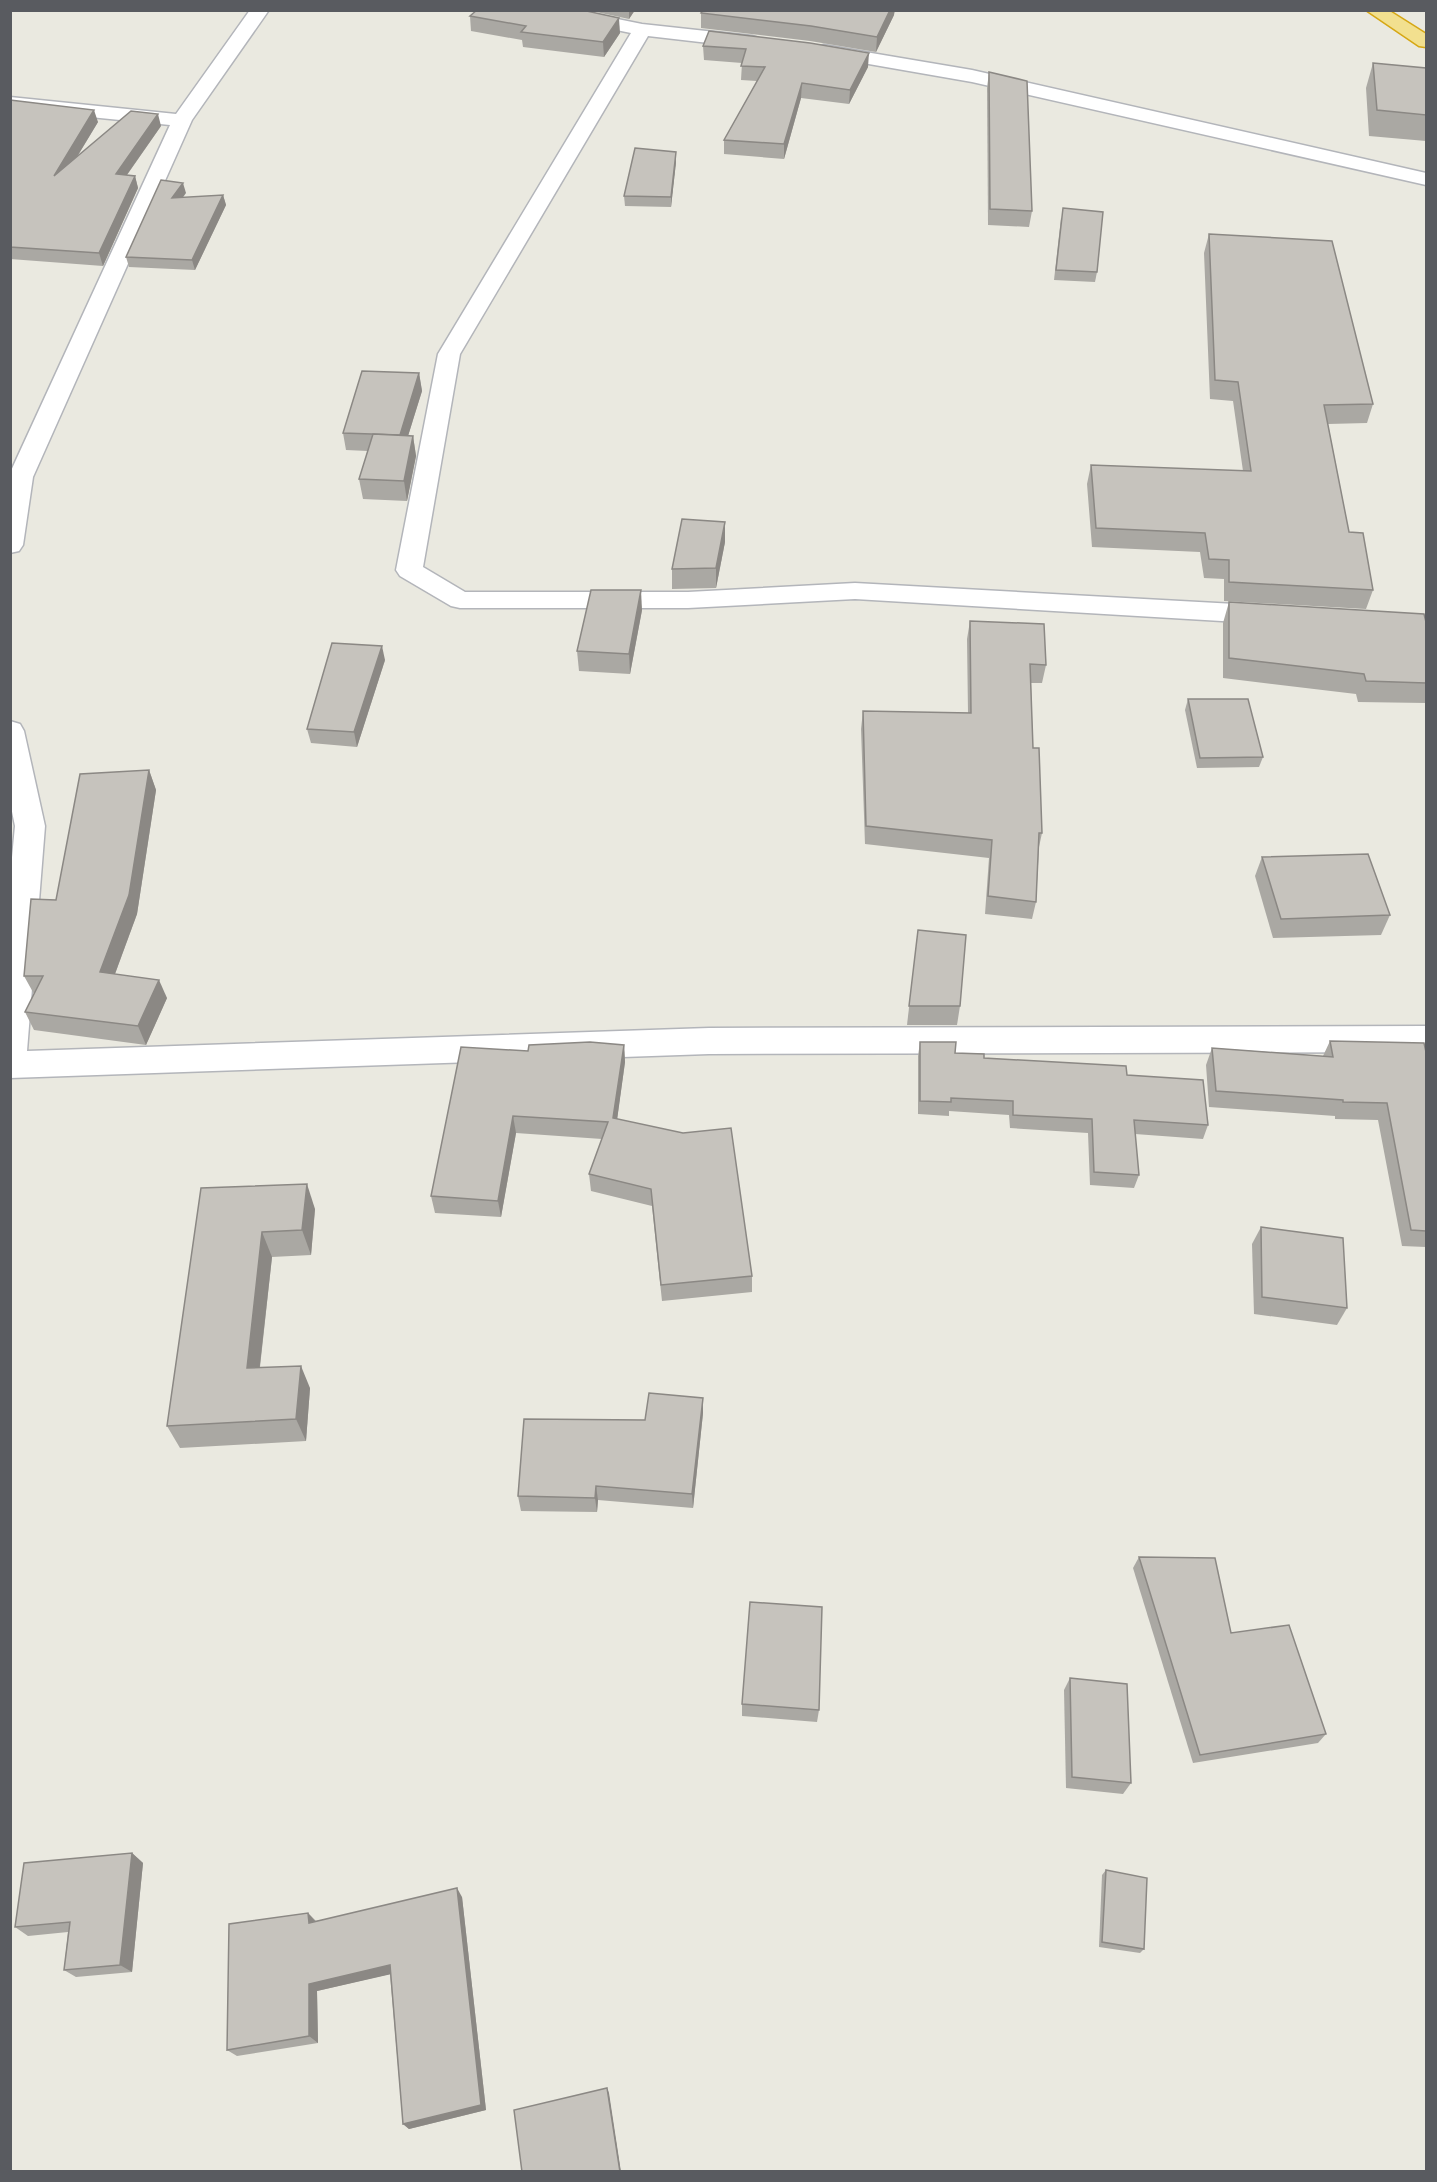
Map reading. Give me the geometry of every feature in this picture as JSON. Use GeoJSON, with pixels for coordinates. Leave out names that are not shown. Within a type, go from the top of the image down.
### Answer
{"type":"FeatureCollection","features":[{"type":"Feature","properties":{"kind":"highway"},"geometry":{"type":"LineString","coordinates":[[1375,10],[1426,42]]}},
{"type":"Feature","properties":{"kind":"street"},"geometry":{"type":"LineString","coordinates":[[10,545],[16,477],[182,120],[260,10]]}},
{"type":"Feature","properties":{"kind":"street"},"geometry":{"type":"LineString","coordinates":[[543,10],[642,30],[776,45]]}},
{"type":"Feature","properties":{"kind":"street"},"geometry":{"type":"LineString","coordinates":[[642,30],[449,354],[409,570],[460,600],[688,600],[855,591],[1296,616]]}},
{"type":"Feature","properties":{"kind":"street"},"geometry":{"type":"LineString","coordinates":[[810,49],[972,76],[1426,179]]}},
{"type":"Feature","properties":{"kind":"street"},"geometry":{"type":"LineString","coordinates":[[10,103],[182,120]]}},
{"type":"Feature","properties":{"kind":"street"},"geometry":{"type":"LineString","coordinates":[[10,731],[30,826],[10,1060]]}},
{"type":"Feature","properties":{"kind":"street"},"geometry":{"type":"LineString","coordinates":[[10,1065],[709,1041],[1426,1038]]}},
{"type":"Feature","properties":{"kind":"building"},"geometry":{"type":"Polygon","coordinates":[[[477,10],[582,10],[619,18],[603,42],[521,32],[526,26],[470,16],[477,10]]]}},
{"type":"Feature","properties":{"kind":"building"},"geometry":{"type":"Polygon","coordinates":[[[703,10],[890,10],[877,37],[811,26],[701,13],[703,10]]]}},
{"type":"Feature","properties":{"kind":"building"},"geometry":{"type":"Polygon","coordinates":[[[709,31],[810,43],[869,53],[850,90],[802,83],[784,144],[724,140],[765,67],[741,66],[746,49],[703,46],[709,31]]]}},
{"type":"Feature","properties":{"kind":"building"},"geometry":{"type":"Polygon","coordinates":[[[1373,63],[1426,68],[1426,115],[1377,110],[1373,63]]]}},
{"type":"Feature","properties":{"kind":"building"},"geometry":{"type":"Polygon","coordinates":[[[989,72],[1027,81],[1032,211],[990,209],[989,72]]]}},
{"type":"Feature","properties":{"kind":"building"},"geometry":{"type":"Polygon","coordinates":[[[10,100],[94,110],[54,176],[131,111],[158,114],[116,174],[135,176],[99,253],[10,247],[10,100]]]}},
{"type":"Feature","properties":{"kind":"building"},"geometry":{"type":"Polygon","coordinates":[[[635,148],[676,152],[671,197],[624,196],[635,148]]]}},
{"type":"Feature","properties":{"kind":"building"},"geometry":{"type":"Polygon","coordinates":[[[161,180],[183,183],[172,198],[223,195],[192,260],[126,257],[161,180]]]}},
{"type":"Feature","properties":{"kind":"building"},"geometry":{"type":"Polygon","coordinates":[[[1063,208],[1103,212],[1097,272],[1056,270],[1063,208]]]}},
{"type":"Feature","properties":{"kind":"building"},"geometry":{"type":"Polygon","coordinates":[[[1209,234],[1332,241],[1373,404],[1324,405],[1349,532],[1363,533],[1373,590],[1229,582],[1229,560],[1209,559],[1205,533],[1096,528],[1091,465],[1251,471],[1238,382],[1215,380],[1209,234]]]}},
{"type":"Feature","properties":{"kind":"building"},"geometry":{"type":"Polygon","coordinates":[[[362,371],[419,373],[400,435],[343,433],[362,371]]]}},
{"type":"Feature","properties":{"kind":"building"},"geometry":{"type":"Polygon","coordinates":[[[373,434],[413,436],[404,481],[359,479],[373,434]]]}},
{"type":"Feature","properties":{"kind":"building"},"geometry":{"type":"Polygon","coordinates":[[[682,519],[725,522],[716,568],[672,569],[682,519]]]}},
{"type":"Feature","properties":{"kind":"building"},"geometry":{"type":"Polygon","coordinates":[[[591,590],[641,590],[629,654],[577,651],[591,590]]]}},
{"type":"Feature","properties":{"kind":"building"},"geometry":{"type":"Polygon","coordinates":[[[1229,602],[1424,614],[1426,683],[1366,681],[1364,674],[1229,658],[1229,602]]]}},
{"type":"Feature","properties":{"kind":"building"},"geometry":{"type":"Polygon","coordinates":[[[970,621],[1044,624],[1046,665],[1030,664],[1033,748],[1039,748],[1042,833],[1039,833],[1036,902],[988,896],[992,840],[866,826],[863,711],[971,713],[970,621]]]}},
{"type":"Feature","properties":{"kind":"building"},"geometry":{"type":"Polygon","coordinates":[[[332,643],[382,646],[354,732],[307,729],[332,643]]]}},
{"type":"Feature","properties":{"kind":"building"},"geometry":{"type":"Polygon","coordinates":[[[1188,699],[1248,699],[1263,757],[1200,758],[1188,699]]]}},
{"type":"Feature","properties":{"kind":"building"},"geometry":{"type":"Polygon","coordinates":[[[149,770],[129,895],[100,972],[159,980],[138,1026],[25,1012],[43,976],[24,976],[31,899],[56,900],[80,774],[149,770]]]}},
{"type":"Feature","properties":{"kind":"building"},"geometry":{"type":"Polygon","coordinates":[[[1368,854],[1390,915],[1281,919],[1262,857],[1368,854]]]}},
{"type":"Feature","properties":{"kind":"building"},"geometry":{"type":"Polygon","coordinates":[[[918,930],[966,935],[960,1006],[909,1006],[918,930]]]}},
{"type":"Feature","properties":{"kind":"building"},"geometry":{"type":"Polygon","coordinates":[[[1330,1041],[1424,1043],[1426,1052],[1426,1231],[1411,1230],[1387,1103],[1343,1102],[1343,1100],[1216,1091],[1212,1048],[1333,1057],[1330,1041]]]}},
{"type":"Feature","properties":{"kind":"building"},"geometry":{"type":"Polygon","coordinates":[[[590,1042],[624,1045],[613,1118],[683,1133],[731,1128],[752,1276],[661,1285],[651,1189],[589,1174],[608,1122],[513,1116],[498,1201],[431,1196],[461,1047],[528,1051],[529,1045],[590,1042]]]}},
{"type":"Feature","properties":{"kind":"building"},"geometry":{"type":"Polygon","coordinates":[[[920,1042],[956,1042],[955,1053],[984,1054],[984,1058],[1126,1066],[1127,1075],[1203,1080],[1208,1125],[1134,1120],[1139,1175],[1094,1172],[1092,1119],[1013,1115],[1013,1101],[951,1098],[951,1102],[920,1101],[920,1042]]]}},
{"type":"Feature","properties":{"kind":"building"},"geometry":{"type":"Polygon","coordinates":[[[307,1184],[302,1230],[262,1232],[247,1368],[301,1366],[296,1419],[167,1426],[201,1188],[307,1184]]]}},
{"type":"Feature","properties":{"kind":"building"},"geometry":{"type":"Polygon","coordinates":[[[1261,1227],[1343,1238],[1347,1308],[1262,1297],[1261,1227]]]}},
{"type":"Feature","properties":{"kind":"building"},"geometry":{"type":"Polygon","coordinates":[[[649,1393],[703,1398],[692,1494],[596,1486],[595,1498],[518,1496],[524,1419],[645,1420],[649,1393]]]}},
{"type":"Feature","properties":{"kind":"building"},"geometry":{"type":"Polygon","coordinates":[[[1139,1557],[1215,1558],[1231,1633],[1289,1625],[1326,1734],[1200,1755],[1139,1557]]]}},
{"type":"Feature","properties":{"kind":"building"},"geometry":{"type":"Polygon","coordinates":[[[750,1602],[822,1607],[819,1710],[742,1704],[750,1602]]]}},
{"type":"Feature","properties":{"kind":"building"},"geometry":{"type":"Polygon","coordinates":[[[1070,1678],[1127,1684],[1131,1783],[1072,1777],[1070,1678]]]}},
{"type":"Feature","properties":{"kind":"building"},"geometry":{"type":"Polygon","coordinates":[[[132,1853],[120,1965],[64,1970],[70,1922],[15,1927],[24,1863],[132,1853]]]}},
{"type":"Feature","properties":{"kind":"building"},"geometry":{"type":"Polygon","coordinates":[[[1106,1870],[1147,1878],[1144,1949],[1102,1942],[1106,1870]]]}},
{"type":"Feature","properties":{"kind":"building"},"geometry":{"type":"Polygon","coordinates":[[[457,1888],[481,2105],[403,2124],[390,1965],[309,1984],[309,2036],[227,2050],[229,1924],[308,1913],[309,1923],[457,1888]]]}},
{"type":"Feature","properties":{"kind":"building"},"geometry":{"type":"Polygon","coordinates":[[[607,2088],[620,2172],[522,2172],[514,2110],[607,2088]]]}}]}
